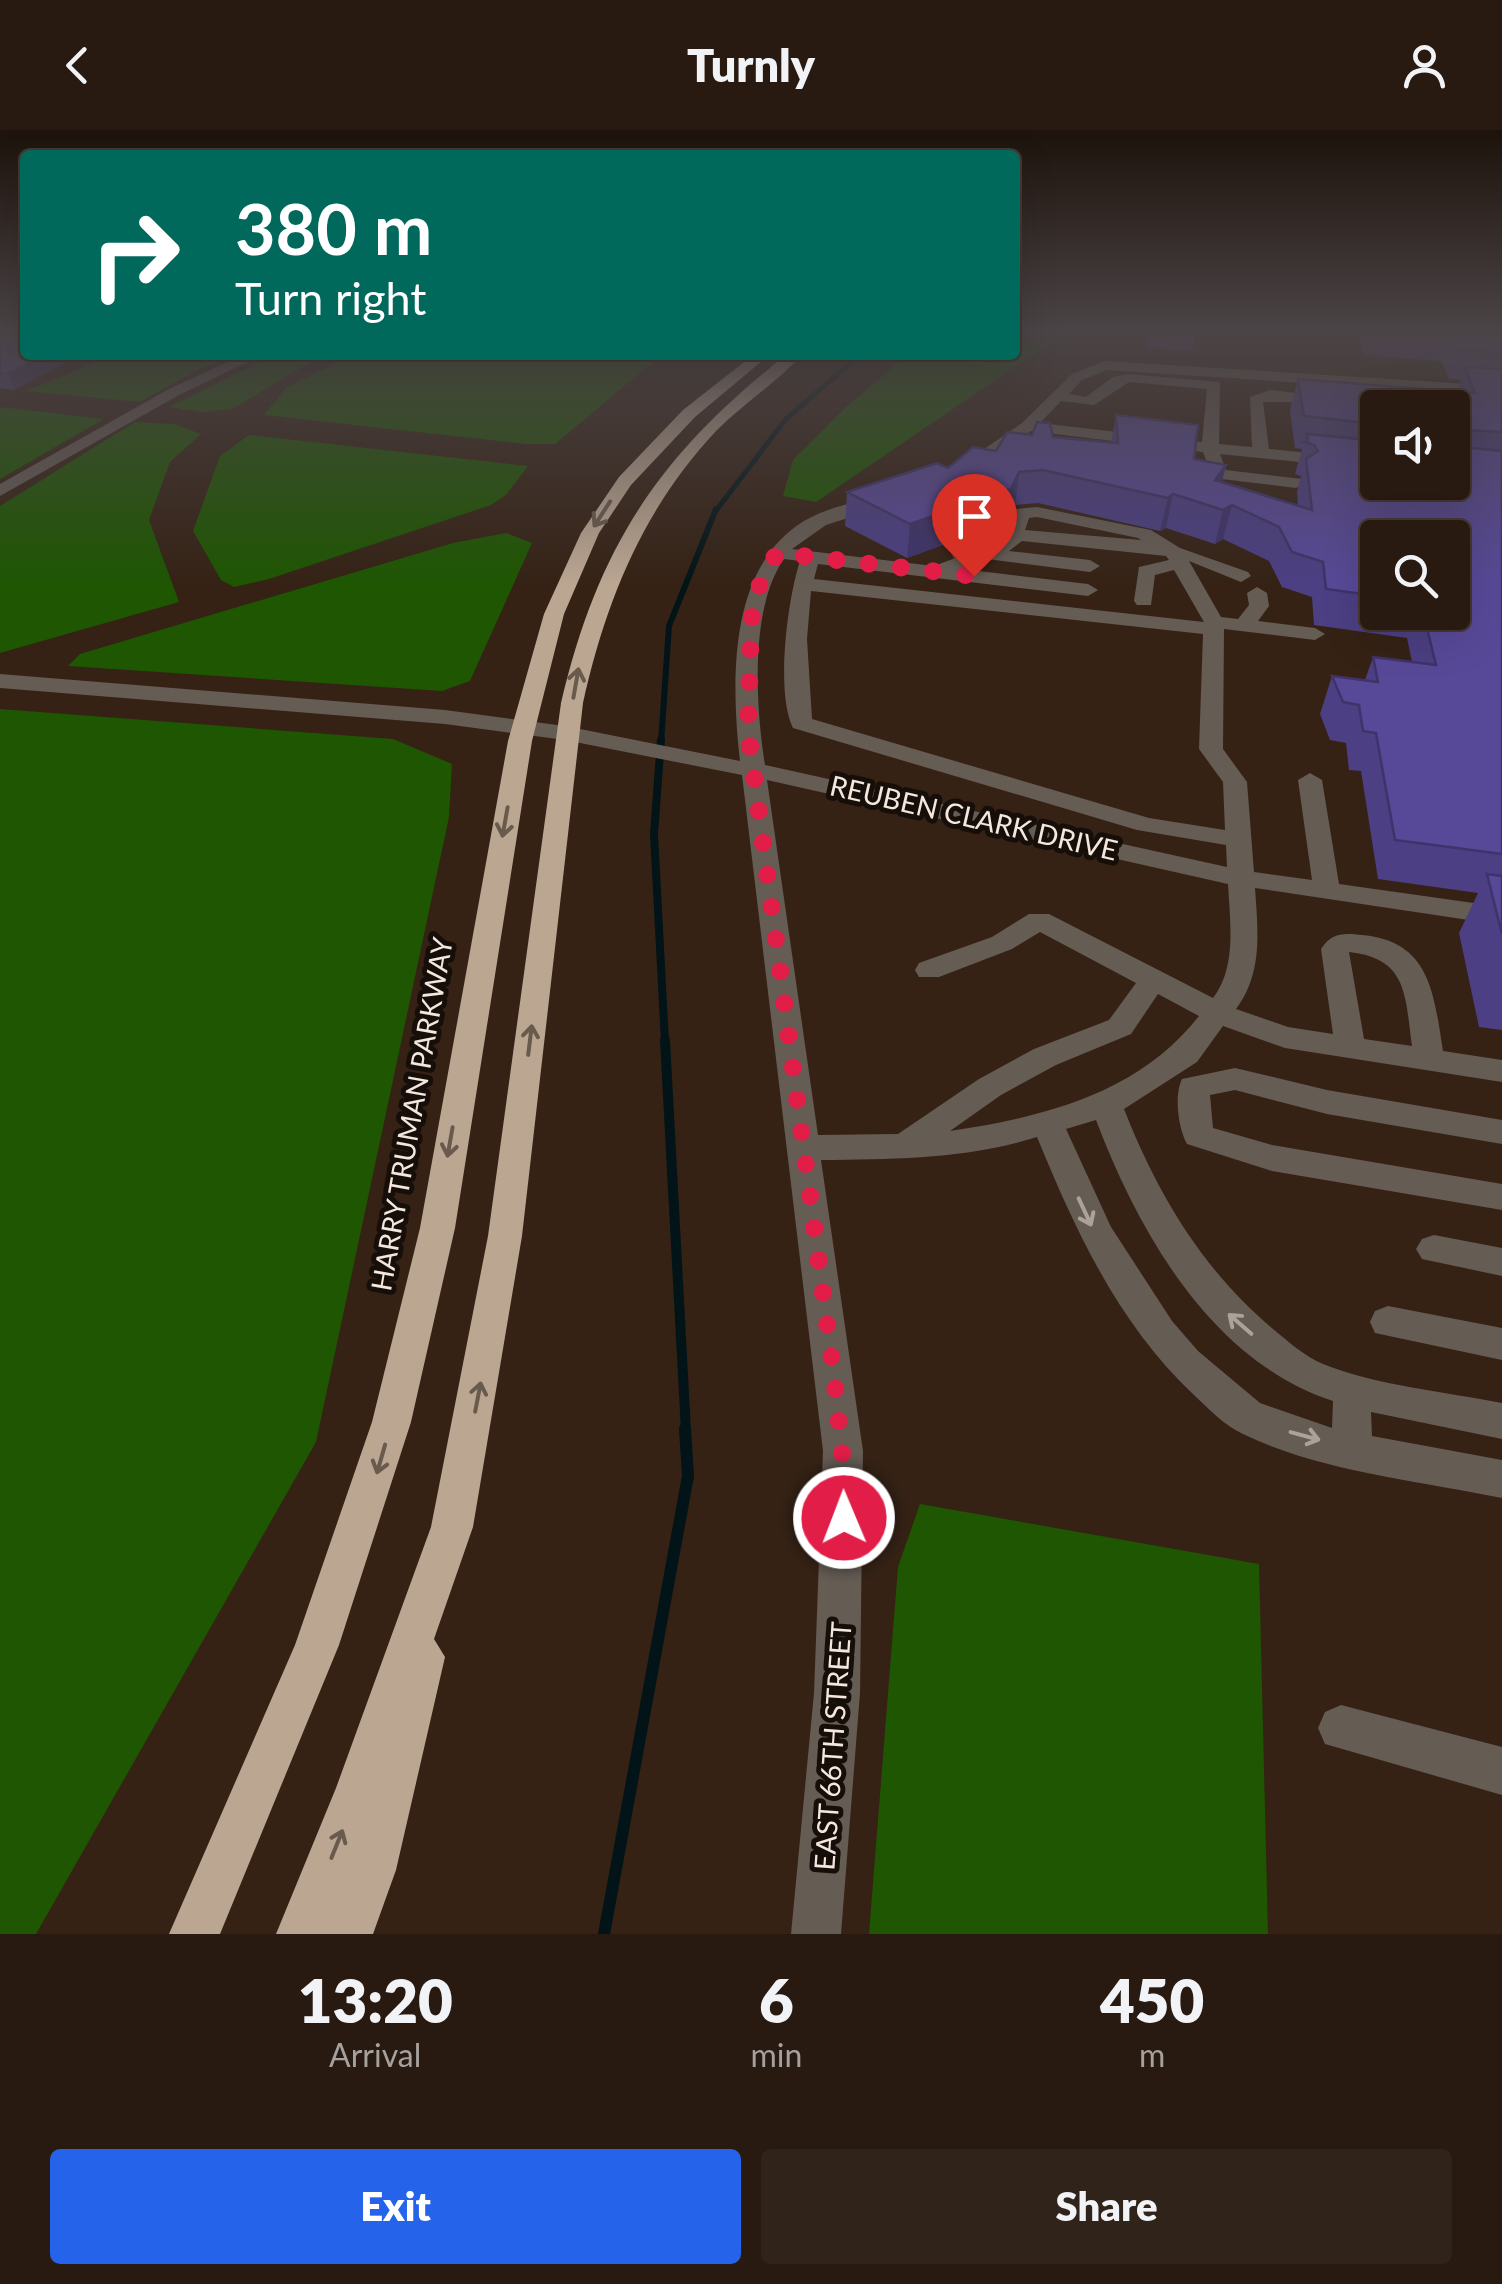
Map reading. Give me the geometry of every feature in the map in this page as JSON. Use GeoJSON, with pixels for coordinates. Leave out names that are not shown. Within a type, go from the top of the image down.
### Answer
{"type":"FeatureCollection","features":[{"type":"Feature","properties":{"kind":"highway"},"geometry":{"type":"LineString","coordinates":[[662,438],[683,416]]}},
{"type":"Feature","properties":{"kind":"highway","name":"HARRY TRUMAN PARKWAY"},"geometry":{"type":"LineString","coordinates":[[194,1934],[284,1730],[335,1601],[380,1467],[434,1238],[536,661],[556,604],[592,530],[625,480],[685,416]]}},
{"type":"Feature","properties":{"kind":"highway"},"geometry":{"type":"LineString","coordinates":[[348,1934],[400,1760],[452,1526],[500,1272],[572,703],[591,624],[616,559],[659,484],[719,416]]}},
{"type":"Feature","properties":{"kind":"highway"},"geometry":{"type":"LineString","coordinates":[[301,1934],[360,1788],[452,1526]]}},
{"type":"Feature","properties":{"kind":"street"},"geometry":{"type":"LineString","coordinates":[[0,492],[132,416]]}},
{"type":"Feature","properties":{"kind":"street","name":"EAST 66TH STREET"},"geometry":{"type":"LineString","coordinates":[[816,1934],[833,1780],[844,1552],[842,1452],[806,1148],[748,730],[751,621],[761,580],[777,553],[808,527],[968,470],[1001,454],[1037,416]]}},
{"type":"Feature","properties":{"kind":"street"},"geometry":{"type":"LineString","coordinates":[[1062,432],[1076,416]]}},
{"type":"Feature","properties":{"kind":"street"},"geometry":{"type":"LineString","coordinates":[[1213,416],[1210,448],[1219,474],[1296,483]]}},
{"type":"Feature","properties":{"kind":"street"},"geometry":{"type":"LineString","coordinates":[[1257,416],[1261,454]]}},
{"type":"Feature","properties":{"kind":"street"},"geometry":{"type":"LineString","coordinates":[[1028,426],[1089,436],[1360,462]]}},
{"type":"Feature","properties":{"kind":"street"},"geometry":{"type":"LineString","coordinates":[[1074,454],[1089,436]]}},
{"type":"Feature","properties":{"kind":"street"},"geometry":{"type":"LineString","coordinates":[[806,1148],[935,1146],[1004,1135],[1106,1105],[1186,1054],[1237,987],[1245,941],[1235,782],[1211,750],[1214,626],[1176,557],[1144,534],[1056,515],[1022,512],[1012,543],[920,569]]}},
{"type":"Feature","properties":{"kind":"street"},"geometry":{"type":"LineString","coordinates":[[1016,532],[1209,561],[1241,576]]}},
{"type":"Feature","properties":{"kind":"street"},"geometry":{"type":"LineString","coordinates":[[1086,615],[1093,542]]}},
{"type":"Feature","properties":{"kind":"street"},"geometry":{"type":"LineString","coordinates":[[984,548],[1090,566]]}},
{"type":"Feature","properties":{"kind":"street"},"geometry":{"type":"LineString","coordinates":[[898,592],[920,569],[951,552]]}},
{"type":"Feature","properties":{"kind":"street"},"geometry":{"type":"LineString","coordinates":[[777,553],[1088,590]]}},
{"type":"Feature","properties":{"kind":"street"},"geometry":{"type":"LineString","coordinates":[[1144,601],[1146,571],[1176,557]]}},
{"type":"Feature","properties":{"kind":"street"},"geometry":{"type":"LineString","coordinates":[[810,558],[801,584],[796,656],[801,723],[1146,825],[1237,839]]}},
{"type":"Feature","properties":{"kind":"street"},"geometry":{"type":"LineString","coordinates":[[801,584],[1086,615],[1244,625],[1315,634]]}},
{"type":"Feature","properties":{"kind":"street"},"geometry":{"type":"LineString","coordinates":[[1244,625],[1259,606],[1257,593]]}},
{"type":"Feature","properties":{"kind":"street","name":"REUBEN CLARK DRIVE"},"geometry":{"type":"LineString","coordinates":[[0,681],[445,717],[565,733],[812,782],[1239,878],[1502,916]]}},
{"type":"Feature","properties":{"kind":"street"},"geometry":{"type":"LineString","coordinates":[[1310,780],[1327,892]]}},
{"type":"Feature","properties":{"kind":"street"},"geometry":{"type":"LineString","coordinates":[[929,970],[1002,942],[1039,920],[1219,1014],[1285,1037],[1502,1071]]}},
{"type":"Feature","properties":{"kind":"street"},"geometry":{"type":"LineString","coordinates":[[1350,1048],[1334,949],[1344,942],[1365,942],[1404,959],[1414,975],[1428,1060]]}},
{"type":"Feature","properties":{"kind":"street"},"geometry":{"type":"LineString","coordinates":[[905,1146],[990,1087],[1045,1057],[1120,1027],[1152,981]]}},
{"type":"Feature","properties":{"kind":"street"},"geometry":{"type":"LineString","coordinates":[[1502,1132],[1327,1102],[1234,1079],[1192,1088],[1198,1135],[1272,1158],[1502,1196]]}},
{"type":"Feature","properties":{"kind":"street"},"geometry":{"type":"LineString","coordinates":[[1106,1105],[1134,1180],[1188,1270],[1235,1320],[1302,1373],[1502,1421]]}},
{"type":"Feature","properties":{"kind":"street"},"geometry":{"type":"LineString","coordinates":[[1047,1122],[1086,1217],[1139,1311],[1185,1365],[1253,1420],[1352,1447],[1502,1478]]}},
{"type":"Feature","properties":{"kind":"street"},"geometry":{"type":"LineString","coordinates":[[1434,1249],[1502,1262]]}},
{"type":"Feature","properties":{"kind":"street"},"geometry":{"type":"LineString","coordinates":[[1388,1322],[1502,1344]]}},
{"type":"Feature","properties":{"kind":"street"},"geometry":{"type":"LineString","coordinates":[[1352,1388],[1352,1447]]}},
{"type":"Feature","properties":{"kind":"street"},"geometry":{"type":"LineString","coordinates":[[1341,1728],[1502,1771]]}},
{"type":"Feature","properties":{"kind":"green space"},"geometry":{"type":"Polygon","coordinates":[[[0,416],[104,419],[0,479],[0,416]]]}},
{"type":"Feature","properties":{"kind":"green space"},"geometry":{"type":"Polygon","coordinates":[[[275,416],[588,416],[555,444],[275,416]]]}},
{"type":"Feature","properties":{"kind":"green space"},"geometry":{"type":"Polygon","coordinates":[[[837,416],[942,416],[816,502],[783,496],[793,460],[837,416]]]}},
{"type":"Feature","properties":{"kind":"green space"},"geometry":{"type":"Polygon","coordinates":[[[135,422],[174,424],[201,434],[170,462],[149,520],[179,602],[0,653],[0,506],[135,422]]]}},
{"type":"Feature","properties":{"kind":"green space"},"geometry":{"type":"Polygon","coordinates":[[[249,435],[528,466],[506,495],[491,505],[269,579],[234,587],[221,580],[193,531],[220,456],[249,435]]]}},
{"type":"Feature","properties":{"kind":"green space"},"geometry":{"type":"Polygon","coordinates":[[[506,533],[532,543],[470,681],[442,691],[68,666],[80,654],[453,543],[506,533]]]}},
{"type":"Feature","properties":{"kind":"green space"},"geometry":{"type":"Polygon","coordinates":[[[0,709],[393,739],[452,764],[449,817],[316,1442],[36,1934],[0,1934],[0,709]]]}},
{"type":"Feature","properties":{"kind":"green space"},"geometry":{"type":"Polygon","coordinates":[[[920,1504],[1259,1564],[1268,1934],[869,1934],[898,1567],[920,1504]]]}},
{"type":"Feature","properties":{"kind":"building"},"geometry":{"type":"Polygon","coordinates":[[[1116,416],[1126,416],[1198,425],[1194,459],[1226,465],[1215,480],[1312,510],[1306,459],[1318,451],[1304,442],[1308,441],[1307,434],[1360,439],[1360,500],[1470,500],[1470,448],[1502,451],[1502,854],[1395,840],[1376,733],[1363,731],[1359,705],[1343,702],[1332,676],[1378,682],[1373,657],[1436,665],[1427,630],[1470,630],[1470,520],[1360,520],[1360,594],[1326,589],[1323,562],[1292,552],[1279,527],[1232,505],[1223,510],[1173,494],[1168,498],[1043,470],[1019,472],[1011,489],[910,524],[847,492],[937,463],[948,468],[973,447],[996,451],[1007,432],[1032,435],[1037,422],[1050,423],[1053,437],[1118,443],[1116,416]]]}},
{"type":"Feature","properties":{"kind":"building"},"geometry":{"type":"Polygon","coordinates":[[[1306,416],[1360,416],[1360,422],[1306,416]]]}},
{"type":"Feature","properties":{"kind":"building"},"geometry":{"type":"Polygon","coordinates":[[[1470,416],[1502,416],[1502,432],[1470,430],[1470,416]]]}},
{"type":"Feature","properties":{"kind":"building"},"geometry":{"type":"Polygon","coordinates":[[[1487,874],[1502,876],[1502,934],[1487,874]]]}},
{"type":"Feature","properties":{"kind":"waterway"},"geometry":{"type":"LineString","coordinates":[[715,512],[789,416]]}},
{"type":"Feature","properties":{"kind":"waterway"},"geometry":{"type":"LineString","coordinates":[[661,743],[669,626],[716,509]]}},
{"type":"Feature","properties":{"kind":"waterway"},"geometry":{"type":"LineString","coordinates":[[661,740],[654,834],[665,1042]]}},
{"type":"Feature","properties":{"kind":"waterway"},"geometry":{"type":"LineString","coordinates":[[665,1040],[686,1431]]}},
{"type":"Feature","properties":{"kind":"waterway"},"geometry":{"type":"LineString","coordinates":[[604,1934],[688,1476],[685,1429]]}},
{"type":"Feature","properties":{"kind":"tunnel"},"geometry":{"type":"LineString","coordinates":[[951,552],[980,542]]}},
{"type":"Feature","properties":{"kind":"route"},"geometry":{"type":"LineString","coordinates":[[844,1518],[834,1376],[748,730],[751,621],[761,580],[777,553],[974,576]]}}]}
